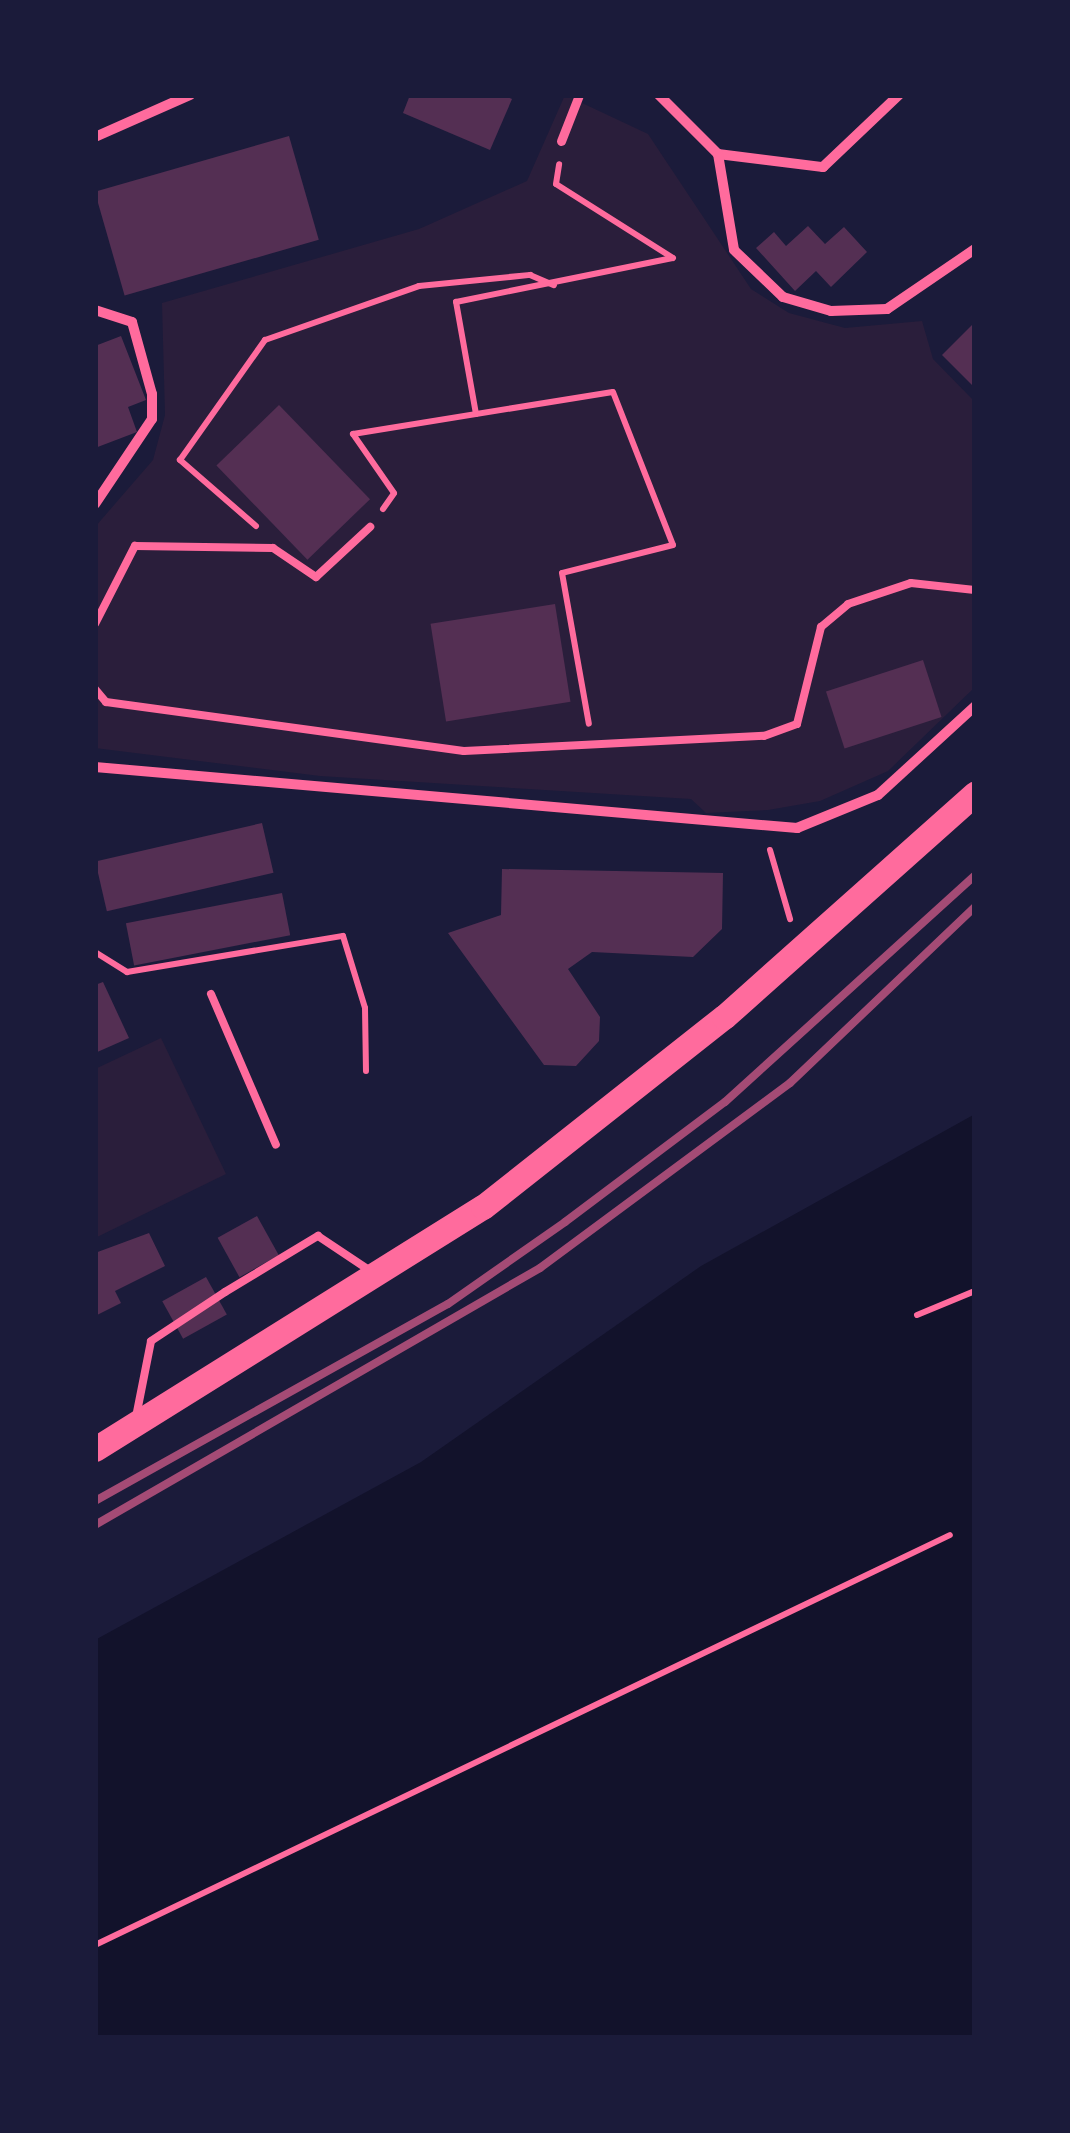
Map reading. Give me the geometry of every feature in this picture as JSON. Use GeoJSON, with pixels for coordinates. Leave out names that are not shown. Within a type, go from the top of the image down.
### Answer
{"type":"FeatureCollection","features":[{"type":"Feature","properties":{"kind":"main road"},"geometry":{"type":"LineString","coordinates":[[95,1448],[483,1207],[724,1017],[975,793]]}},
{"type":"Feature","properties":{"kind":"street"},"geometry":{"type":"LineString","coordinates":[[95,138],[190,95]]}},
{"type":"Feature","properties":{"kind":"street"},"geometry":{"type":"LineString","coordinates":[[562,141],[579,95]]}},
{"type":"Feature","properties":{"kind":"street"},"geometry":{"type":"LineString","coordinates":[[659,95],[718,154],[734,250],[783,297],[831,311],[886,309],[975,249]]}},
{"type":"Feature","properties":{"kind":"street"},"geometry":{"type":"LineString","coordinates":[[718,154],[823,168],[900,95]]}},
{"type":"Feature","properties":{"kind":"street"},"geometry":{"type":"LineString","coordinates":[[95,310],[132,322],[152,394],[152,419],[95,504]]}},
{"type":"Feature","properties":{"kind":"street"},"geometry":{"type":"LineString","coordinates":[[95,768],[764,830],[797,828],[878,795],[975,706]]}},
{"type":"Feature","properties":{"kind":"lane"},"geometry":{"type":"LineString","coordinates":[[95,624],[135,546],[273,548],[316,577],[370,527]]}},
{"type":"Feature","properties":{"kind":"lane"},"geometry":{"type":"LineString","coordinates":[[95,689],[106,702],[464,751],[764,736],[796,724],[816,639],[848,604],[911,583],[975,590]]}},
{"type":"Feature","properties":{"kind":"lane"},"geometry":{"type":"LineString","coordinates":[[211,994],[276,1145]]}},
{"type":"Feature","properties":{"kind":"lane"},"geometry":{"type":"LineString","coordinates":[[134,1427],[151,1341],[225,1292],[318,1236],[376,1276]]}},
{"type":"Feature","properties":{"kind":"path"},"geometry":{"type":"LineString","coordinates":[[476,414],[456,302],[673,258],[556,184],[562,141]]}},
{"type":"Feature","properties":{"kind":"path"},"geometry":{"type":"LineString","coordinates":[[273,548],[242,507],[180,460],[265,340],[420,286],[530,274],[554,285]]}},
{"type":"Feature","properties":{"kind":"path"},"geometry":{"type":"LineString","coordinates":[[370,527],[394,493],[353,434],[614,392],[673,545],[562,573],[593,745]]}},
{"type":"Feature","properties":{"kind":"path"},"geometry":{"type":"LineString","coordinates":[[764,830],[790,920]]}},
{"type":"Feature","properties":{"kind":"path"},"geometry":{"type":"LineString","coordinates":[[95,952],[127,972],[343,936],[365,1008],[366,1071]]}},
{"type":"Feature","properties":{"kind":"path"},"geometry":{"type":"LineString","coordinates":[[917,1314],[975,1290]]}},
{"type":"Feature","properties":{"kind":"path"},"geometry":{"type":"LineString","coordinates":[[95,1945],[950,1535]]}},
{"type":"Feature","properties":{"kind":"shaded area"},"geometry":{"type":"Polygon","coordinates":[[[565,95],[648,134],[751,289],[789,313],[845,328],[922,321],[933,359],[975,402],[975,687],[888,771],[820,801],[768,810],[706,813],[691,799],[320,776],[95,748],[95,527],[153,460],[165,415],[162,303],[419,229],[527,181],[565,95]]]}},
{"type":"Feature","properties":{"kind":"shaded area"},"geometry":{"type":"Polygon","coordinates":[[[161,1038],[226,1174],[95,1238],[95,1069],[161,1038]]]}},
{"type":"Feature","properties":{"kind":"shaded area"},"geometry":{"type":"Polygon","coordinates":[[[975,1114],[975,2038],[95,2038],[95,1640],[421,1462],[701,1266],[975,1114]]]}},
{"type":"Feature","properties":{"kind":"building"},"geometry":{"type":"Polygon","coordinates":[[[410,95],[503,95],[512,99],[490,150],[403,113],[410,95]]]}},
{"type":"Feature","properties":{"kind":"building"},"geometry":{"type":"Polygon","coordinates":[[[289,136],[319,240],[125,295],[95,192],[289,136]]]}},
{"type":"Feature","properties":{"kind":"building"},"geometry":{"type":"Polygon","coordinates":[[[808,226],[825,244],[844,227],[867,252],[831,287],[816,271],[795,291],[756,248],[774,232],[786,246],[808,226]]]}},
{"type":"Feature","properties":{"kind":"building"},"geometry":{"type":"Polygon","coordinates":[[[975,322],[975,388],[942,355],[975,322]]]}},
{"type":"Feature","properties":{"kind":"building"},"geometry":{"type":"Polygon","coordinates":[[[121,336],[146,400],[128,407],[137,432],[95,448],[95,346],[121,336]]]}},
{"type":"Feature","properties":{"kind":"building"},"geometry":{"type":"Polygon","coordinates":[[[279,405],[370,499],[307,560],[216,465],[279,405]]]}},
{"type":"Feature","properties":{"kind":"building"},"geometry":{"type":"Polygon","coordinates":[[[555,604],[570,702],[446,721],[431,624],[555,604]]]}},
{"type":"Feature","properties":{"kind":"building"},"geometry":{"type":"Polygon","coordinates":[[[923,660],[942,717],[845,749],[826,692],[923,660]]]}},
{"type":"Feature","properties":{"kind":"building"},"geometry":{"type":"Polygon","coordinates":[[[262,823],[273,873],[107,911],[95,861],[262,823]]]}},
{"type":"Feature","properties":{"kind":"building"},"geometry":{"type":"Polygon","coordinates":[[[502,869],[723,873],[722,929],[693,957],[592,952],[568,969],[600,1017],[599,1041],[576,1066],[544,1065],[448,933],[501,915],[502,869]]]}},
{"type":"Feature","properties":{"kind":"building"},"geometry":{"type":"Polygon","coordinates":[[[282,893],[290,935],[134,966],[126,923],[282,893]]]}},
{"type":"Feature","properties":{"kind":"building"},"geometry":{"type":"Polygon","coordinates":[[[103,982],[129,1038],[95,1053],[95,985],[103,982]]]}},
{"type":"Feature","properties":{"kind":"building"},"geometry":{"type":"Polygon","coordinates":[[[257,1216],[279,1255],[239,1277],[218,1238],[257,1216]]]}},
{"type":"Feature","properties":{"kind":"building"},"geometry":{"type":"Polygon","coordinates":[[[149,1233],[165,1266],[115,1291],[121,1303],[95,1316],[95,1253],[149,1233]]]}},
{"type":"Feature","properties":{"kind":"building"},"geometry":{"type":"Polygon","coordinates":[[[206,1277],[227,1315],[183,1339],[162,1301],[206,1277]]]}},
{"type":"Feature","properties":{"kind":"railway"},"geometry":{"type":"LineString","coordinates":[[95,1501],[448,1304],[565,1222],[725,1102],[975,875]]}},
{"type":"Feature","properties":{"kind":"railway"},"geometry":{"type":"LineString","coordinates":[[95,1525],[540,1268],[790,1083],[975,907]]}}]}
